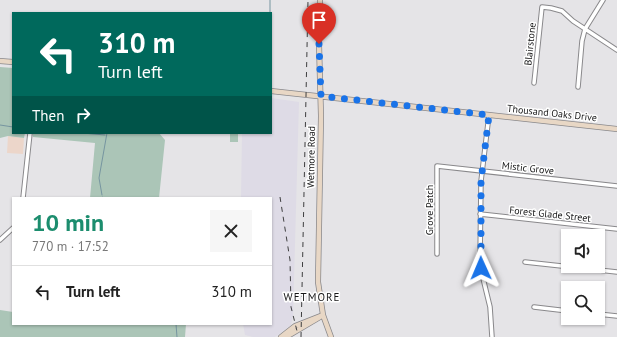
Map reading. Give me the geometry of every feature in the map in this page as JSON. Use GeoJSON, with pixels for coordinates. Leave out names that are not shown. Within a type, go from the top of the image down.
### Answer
{"type":"FeatureCollection","features":[{"type":"Feature","properties":{"kind":"main road","name":"Wetmore Road"},"geometry":{"type":"LineString","coordinates":[[320,0],[319,44],[321,96],[318,282],[323,315],[331,337]]}},
{"type":"Feature","properties":{"kind":"main road"},"geometry":{"type":"LineString","coordinates":[[0,61],[12,62]]}},
{"type":"Feature","properties":{"kind":"main road","name":"Thousand Oaks Drive"},"geometry":{"type":"LineString","coordinates":[[272,91],[617,129]]}},
{"type":"Feature","properties":{"kind":"main road"},"geometry":{"type":"LineString","coordinates":[[280,337],[295,326],[323,315]]}},
{"type":"Feature","properties":{"kind":"main road"},"geometry":{"type":"LineString","coordinates":[[286,337],[301,327],[317,320],[323,315]]}},
{"type":"Feature","properties":{"kind":"street"},"geometry":{"type":"LineString","coordinates":[[578,87],[582,41],[585,29],[603,0]]}},
{"type":"Feature","properties":{"kind":"street","name":"Blairstone"},"geometry":{"type":"LineString","coordinates":[[534,83],[542,7],[562,11],[570,19],[585,29]]}},
{"type":"Feature","properties":{"kind":"street"},"geometry":{"type":"LineString","coordinates":[[585,29],[617,50]]}},
{"type":"Feature","properties":{"kind":"street"},"geometry":{"type":"LineString","coordinates":[[489,115],[482,171],[480,214],[481,268],[490,307],[492,337]]}},
{"type":"Feature","properties":{"kind":"street"},"geometry":{"type":"LineString","coordinates":[[23,197],[30,134]]}},
{"type":"Feature","properties":{"kind":"street","name":"Mistic Grove"},"geometry":{"type":"LineString","coordinates":[[437,166],[617,186]]}},
{"type":"Feature","properties":{"kind":"street","name":"Grove Patch"},"geometry":{"type":"LineString","coordinates":[[437,166],[437,254]]}},
{"type":"Feature","properties":{"kind":"street","name":"Forest Glade Street"},"geometry":{"type":"LineString","coordinates":[[480,214],[617,229]]}},
{"type":"Feature","properties":{"kind":"street"},"geometry":{"type":"LineString","coordinates":[[0,240],[12,229]]}},
{"type":"Feature","properties":{"kind":"street"},"geometry":{"type":"LineString","coordinates":[[525,262],[617,272]]}},
{"type":"Feature","properties":{"kind":"street"},"geometry":{"type":"LineString","coordinates":[[534,307],[561,310]]}},
{"type":"Feature","properties":{"kind":"street"},"geometry":{"type":"LineString","coordinates":[[605,315],[617,316]]}},
{"type":"Feature","properties":{"kind":"shaded area"},"geometry":{"type":"Polygon","coordinates":[[[272,98],[299,102],[293,315],[291,325],[275,337],[253,337],[245,335],[243,325],[272,325],[272,197],[241,197],[242,134],[272,134],[272,98]]]}},
{"type":"Feature","properties":{"kind":"shaded area"},"geometry":{"type":"Polygon","coordinates":[[[8,136],[24,138],[23,154],[7,153],[8,136]]]}},
{"type":"Feature","properties":{"kind":"green space"},"geometry":{"type":"Polygon","coordinates":[[[0,67],[12,68],[12,134],[25,134],[24,138],[8,136],[0,138],[0,67]]]}},
{"type":"Feature","properties":{"kind":"green space"},"geometry":{"type":"Polygon","coordinates":[[[33,134],[160,134],[165,140],[159,197],[90,197],[95,143],[33,137],[33,134]]]}},
{"type":"Feature","properties":{"kind":"green space"},"geometry":{"type":"Polygon","coordinates":[[[230,134],[238,134],[238,142],[230,142],[230,134]]]}},
{"type":"Feature","properties":{"kind":"green space"},"geometry":{"type":"Polygon","coordinates":[[[0,310],[12,312],[12,325],[186,325],[185,337],[0,337],[0,310]]]}},
{"type":"Feature","properties":{"kind":"waterway"},"geometry":{"type":"LineString","coordinates":[[270,0],[270,12]]}},
{"type":"Feature","properties":{"kind":"waterway"},"geometry":{"type":"LineString","coordinates":[[0,125],[12,127]]}},
{"type":"Feature","properties":{"kind":"waterway"},"geometry":{"type":"LineString","coordinates":[[94,134],[105,135]]}},
{"type":"Feature","properties":{"kind":"waterway"},"geometry":{"type":"LineString","coordinates":[[102,195],[99,178],[107,134]]}},
{"type":"Feature","properties":{"kind":"waterway"},"geometry":{"type":"LineString","coordinates":[[176,325],[177,337]]}},
{"type":"Feature","properties":{"kind":"railway"},"geometry":{"type":"LineString","coordinates":[[301,337],[308,0]]}},
{"type":"Feature","properties":{"kind":"railway"},"geometry":{"type":"LineString","coordinates":[[280,197],[290,260],[291,307],[298,335]]}},
{"type":"Feature","properties":{"kind":"district","name":"WETMORE"},"geometry":{"type":"Point","coordinates":[312,297]}},
{"type":"Feature","properties":{"kind":"route"},"geometry":{"type":"LineString","coordinates":[[319,44],[321,96],[489,115],[481,181],[481,268]]}}]}
